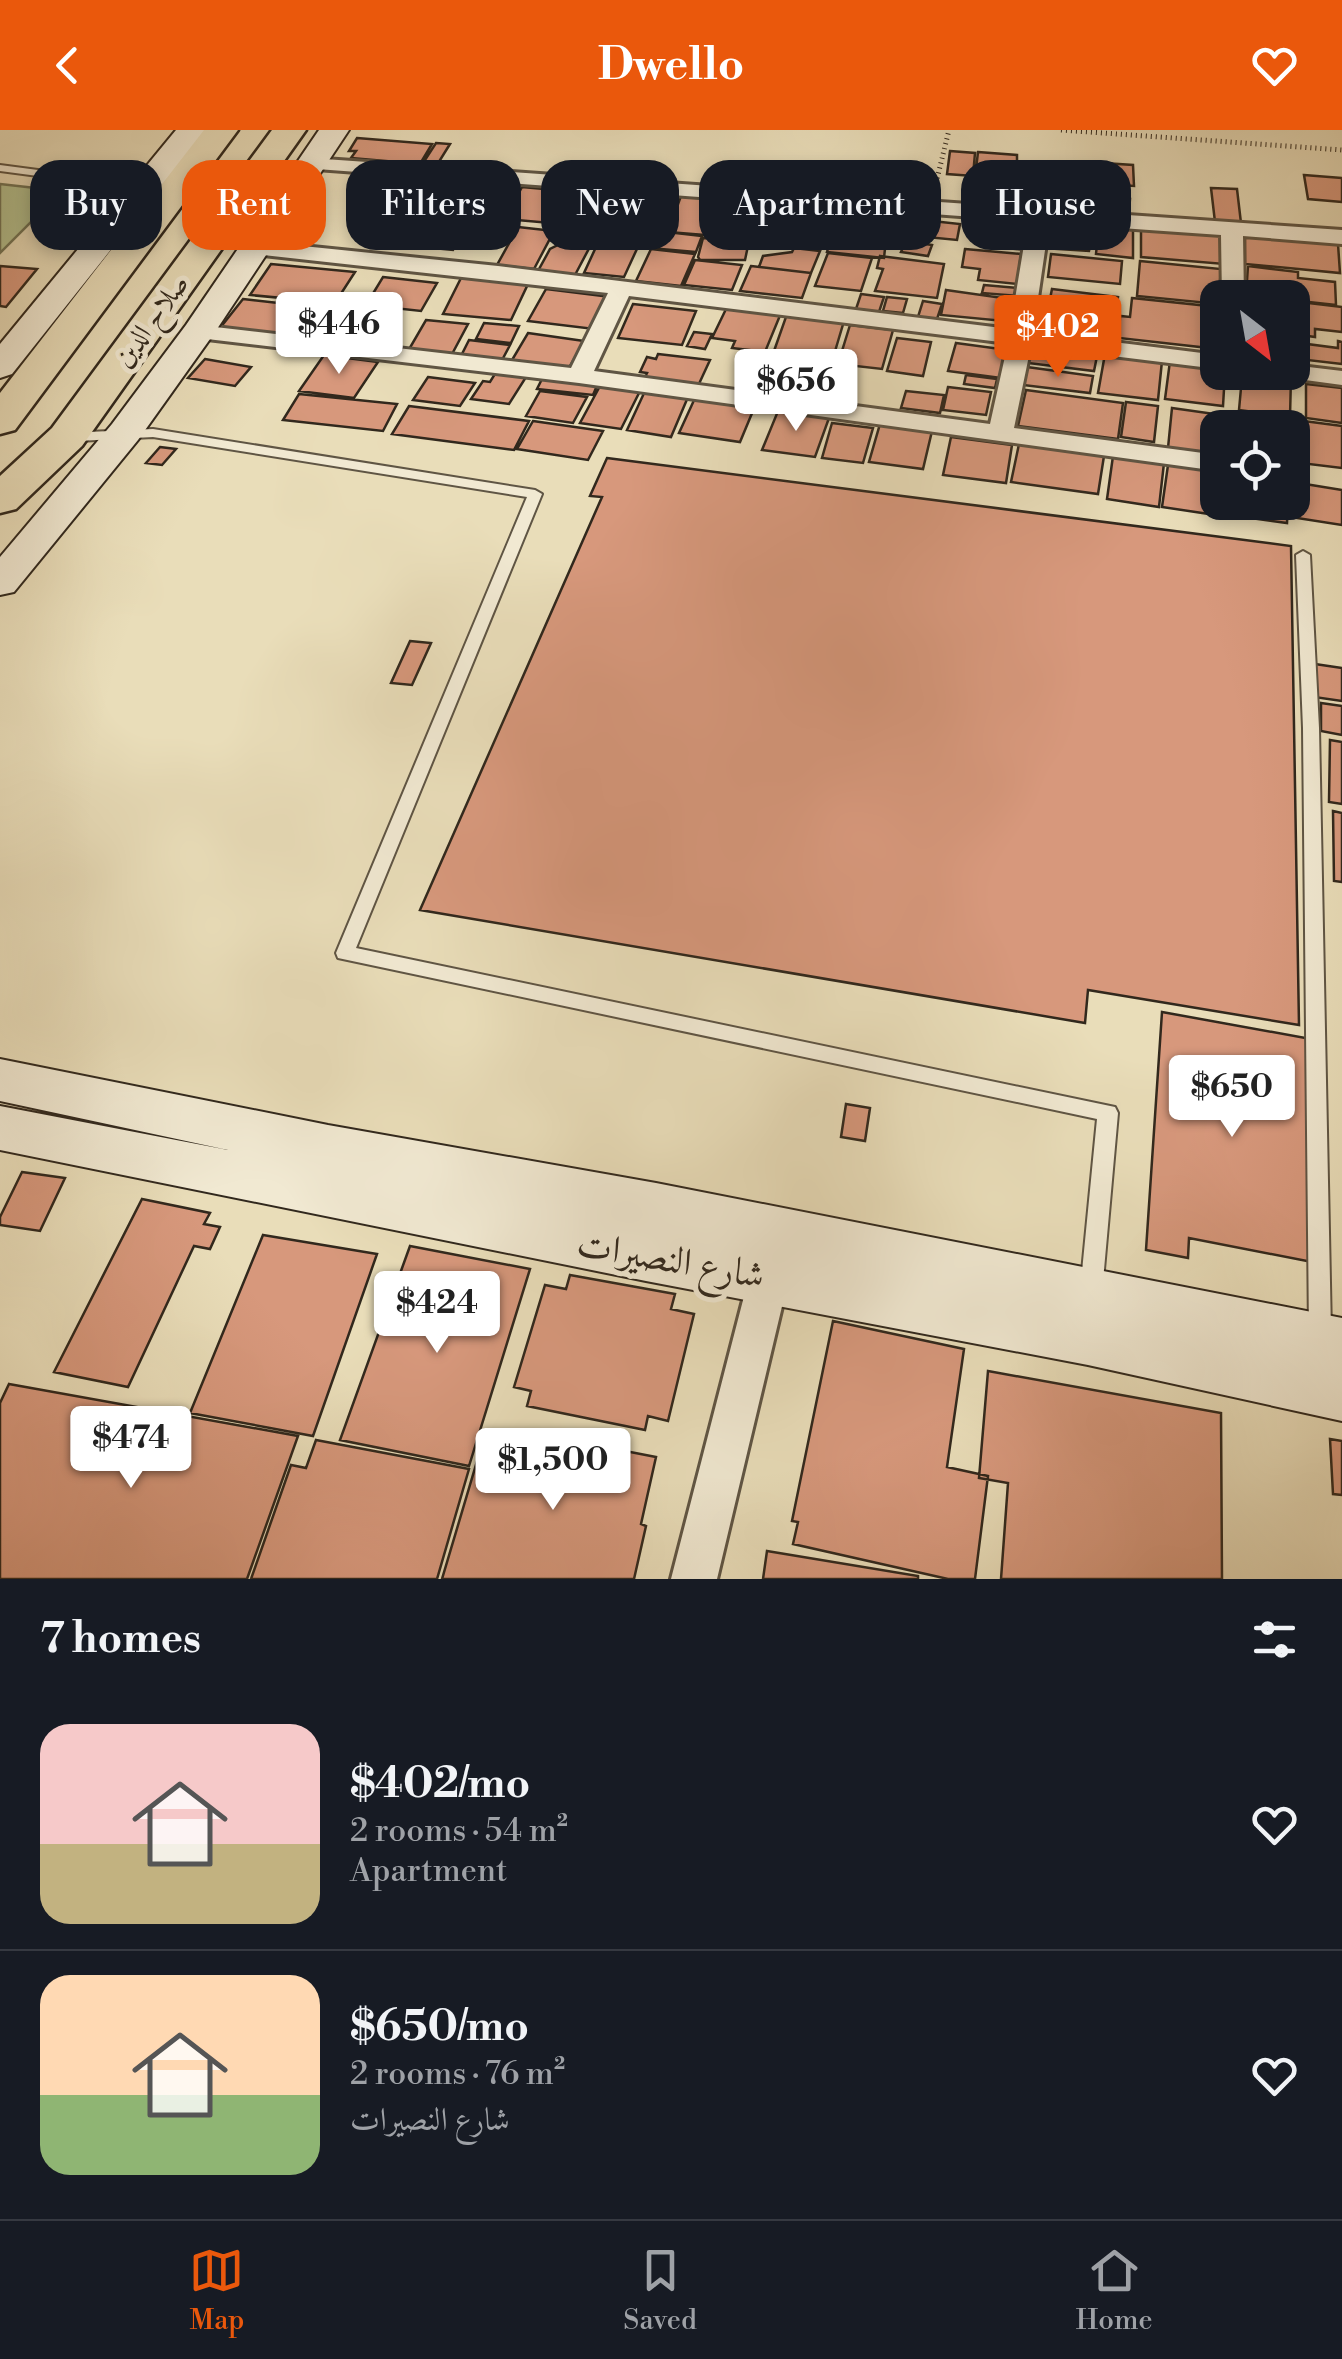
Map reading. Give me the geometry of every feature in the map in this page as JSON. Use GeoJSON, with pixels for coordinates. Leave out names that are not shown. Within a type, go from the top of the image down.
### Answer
{"type":"FeatureCollection","features":[{"type":"Feature","properties":{"kind":"highway","name":"صلاح الدين"},"geometry":{"type":"LineString","coordinates":[[0,421],[221,130]]}},
{"type":"Feature","properties":{"kind":"highway","name":"صلاح الدين"},"geometry":{"type":"LineString","coordinates":[[0,500],[67,437],[289,130]]}},
{"type":"Feature","properties":{"kind":"highway"},"geometry":{"type":"LineString","coordinates":[[10,357],[71,327]]}},
{"type":"Feature","properties":{"kind":"main road"},"geometry":{"type":"LineString","coordinates":[[162,165],[190,130]]}},
{"type":"Feature","properties":{"kind":"main road"},"geometry":{"type":"LineString","coordinates":[[313,160],[334,130]]}},
{"type":"Feature","properties":{"kind":"main road"},"geometry":{"type":"LineString","coordinates":[[10,357],[94,250]]}},
{"type":"Feature","properties":{"kind":"main road"},"geometry":{"type":"LineString","coordinates":[[0,582],[124,432],[253,250]]}},
{"type":"Feature","properties":{"kind":"main road","name":"شارع النصيرات"},"geometry":{"type":"LineString","coordinates":[[0,1080],[328,1148],[656,1207],[1089,1316],[1327,1366]]}},
{"type":"Feature","properties":{"kind":"main road","name":"شارع النصيرات"},"geometry":{"type":"LineString","coordinates":[[0,1128],[769,1277],[1089,1316]]}},
{"type":"Feature","properties":{"kind":"street"},"geometry":{"type":"LineString","coordinates":[[326,165],[541,180]]}},
{"type":"Feature","properties":{"kind":"street"},"geometry":{"type":"LineString","coordinates":[[1131,222],[1342,238]]}},
{"type":"Feature","properties":{"kind":"street"},"geometry":{"type":"LineString","coordinates":[[1232,229],[1233,280]]}},
{"type":"Feature","properties":{"kind":"street"},"geometry":{"type":"LineString","coordinates":[[272,250],[621,288],[1200,360]]}},
{"type":"Feature","properties":{"kind":"street"},"geometry":{"type":"LineString","coordinates":[[1001,432],[1034,250]]}},
{"type":"Feature","properties":{"kind":"street"},"geometry":{"type":"LineString","coordinates":[[579,376],[621,288]]}},
{"type":"Feature","properties":{"kind":"street"},"geometry":{"type":"LineString","coordinates":[[198,332],[579,376],[1200,460]]}},
{"type":"Feature","properties":{"kind":"street"},"geometry":{"type":"LineString","coordinates":[[1310,374],[1342,378]]}},
{"type":"Feature","properties":{"kind":"street"},"geometry":{"type":"LineString","coordinates":[[694,1579],[769,1277]]}},
{"type":"Feature","properties":{"kind":"lane"},"geometry":{"type":"LineString","coordinates":[[0,168],[30,172]]}},
{"type":"Feature","properties":{"kind":"lane"},"geometry":{"type":"LineString","coordinates":[[67,437],[106,440],[124,432],[153,433],[535,494],[344,953],[1108,1114],[1089,1316]]}},
{"type":"Feature","properties":{"kind":"lane"},"geometry":{"type":"LineString","coordinates":[[1303,554],[1327,1366]]}},
{"type":"Feature","properties":{"kind":"path"},"geometry":{"type":"LineString","coordinates":[[941,163],[949,130]]}},
{"type":"Feature","properties":{"kind":"path"},"geometry":{"type":"LineString","coordinates":[[1061,130],[1342,150]]}},
{"type":"Feature","properties":{"kind":"green space"},"geometry":{"type":"Polygon","coordinates":[[[0,184],[30,187],[30,223],[0,253],[0,184]]]}},
{"type":"Feature","properties":{"kind":"building"},"geometry":{"type":"Polygon","coordinates":[[[357,138],[432,144],[422,160],[351,158],[356,151],[349,151],[357,138]]]}},
{"type":"Feature","properties":{"kind":"building"},"geometry":{"type":"Polygon","coordinates":[[[436,143],[450,144],[440,160],[425,160],[436,143]]]}},
{"type":"Feature","properties":{"kind":"building"},"geometry":{"type":"Polygon","coordinates":[[[950,151],[975,153],[974,160],[961,160],[961,175],[947,174],[950,151]]]}},
{"type":"Feature","properties":{"kind":"building"},"geometry":{"type":"Polygon","coordinates":[[[978,152],[1017,155],[1017,160],[977,160],[978,152]]]}},
{"type":"Feature","properties":{"kind":"building"},"geometry":{"type":"Polygon","coordinates":[[[1304,175],[1342,178],[1342,202],[1308,199],[1304,175]]]}},
{"type":"Feature","properties":{"kind":"building"},"geometry":{"type":"Polygon","coordinates":[[[1211,188],[1237,189],[1241,223],[1215,222],[1211,188]]]}},
{"type":"Feature","properties":{"kind":"building"},"geometry":{"type":"Polygon","coordinates":[[[521,189],[541,189],[541,222],[521,220],[521,189]]]}},
{"type":"Feature","properties":{"kind":"building"},"geometry":{"type":"Polygon","coordinates":[[[682,193],[699,194],[699,235],[679,233],[682,193]]]}},
{"type":"Feature","properties":{"kind":"building"},"geometry":{"type":"Polygon","coordinates":[[[941,222],[960,224],[957,240],[941,238],[941,222]]]}},
{"type":"Feature","properties":{"kind":"building"},"geometry":{"type":"Polygon","coordinates":[[[521,227],[541,230],[544,250],[534,269],[497,265],[505,250],[521,250],[521,227]]]}},
{"type":"Feature","properties":{"kind":"building"},"geometry":{"type":"Polygon","coordinates":[[[1133,227],[1133,258],[1096,254],[1096,250],[1131,250],[1133,227]]]}},
{"type":"Feature","properties":{"kind":"building"},"geometry":{"type":"Polygon","coordinates":[[[1141,227],[1222,234],[1224,264],[1141,257],[1141,227]]]}},
{"type":"Feature","properties":{"kind":"building"},"geometry":{"type":"Polygon","coordinates":[[[679,233],[699,236],[696,252],[672,250],[679,250],[679,233]]]}},
{"type":"Feature","properties":{"kind":"building"},"geometry":{"type":"Polygon","coordinates":[[[1245,235],[1338,244],[1340,273],[1245,264],[1245,235]]]}},
{"type":"Feature","properties":{"kind":"building"},"geometry":{"type":"Polygon","coordinates":[[[549,250],[588,250],[575,275],[538,271],[549,250]]]}},
{"type":"Feature","properties":{"kind":"building"},"geometry":{"type":"Polygon","coordinates":[[[595,250],[636,250],[624,277],[584,273],[595,250]]]}},
{"type":"Feature","properties":{"kind":"building"},"geometry":{"type":"Polygon","coordinates":[[[651,250],[695,254],[681,286],[636,281],[651,250]]]}},
{"type":"Feature","properties":{"kind":"building"},"geometry":{"type":"Polygon","coordinates":[[[700,250],[747,250],[745,260],[698,257],[700,250]]]}},
{"type":"Feature","properties":{"kind":"building"},"geometry":{"type":"Polygon","coordinates":[[[828,250],[885,250],[884,258],[828,250]]]}},
{"type":"Feature","properties":{"kind":"building"},"geometry":{"type":"Polygon","coordinates":[[[902,250],[930,250],[928,256],[902,250]]]}},
{"type":"Feature","properties":{"kind":"building"},"geometry":{"type":"Polygon","coordinates":[[[965,250],[1021,254],[1017,284],[978,280],[980,269],[962,267],[965,250]]]}},
{"type":"Feature","properties":{"kind":"building"},"geometry":{"type":"Polygon","coordinates":[[[820,251],[811,273],[759,267],[763,256],[820,251]]]}},
{"type":"Feature","properties":{"kind":"building"},"geometry":{"type":"Polygon","coordinates":[[[828,253],[872,258],[861,291],[815,286],[828,253]]]}},
{"type":"Feature","properties":{"kind":"building"},"geometry":{"type":"Polygon","coordinates":[[[1051,254],[1122,261],[1120,284],[1048,277],[1051,254]]]}},
{"type":"Feature","properties":{"kind":"building"},"geometry":{"type":"Polygon","coordinates":[[[880,256],[944,264],[937,298],[875,291],[883,269],[877,268],[880,256]]]}},
{"type":"Feature","properties":{"kind":"building"},"geometry":{"type":"Polygon","coordinates":[[[695,260],[742,265],[732,290],[684,285],[695,260]]]}},
{"type":"Feature","properties":{"kind":"building"},"geometry":{"type":"Polygon","coordinates":[[[1140,261],[1221,269],[1220,280],[1200,280],[1200,302],[1137,296],[1140,261]]]}},
{"type":"Feature","properties":{"kind":"building"},"geometry":{"type":"Polygon","coordinates":[[[271,264],[355,272],[335,303],[250,295],[271,264]]]}},
{"type":"Feature","properties":{"kind":"building"},"geometry":{"type":"Polygon","coordinates":[[[0,266],[37,269],[6,307],[0,306],[0,266]]]}},
{"type":"Feature","properties":{"kind":"building"},"geometry":{"type":"Polygon","coordinates":[[[751,266],[811,273],[802,298],[740,291],[751,266]]]}},
{"type":"Feature","properties":{"kind":"building"},"geometry":{"type":"Polygon","coordinates":[[[1248,266],[1298,272],[1298,278],[1335,282],[1336,305],[1310,302],[1310,280],[1247,280],[1248,266]]]}},
{"type":"Feature","properties":{"kind":"building"},"geometry":{"type":"Polygon","coordinates":[[[383,277],[437,283],[421,311],[366,305],[383,277]]]}},
{"type":"Feature","properties":{"kind":"building"},"geometry":{"type":"Polygon","coordinates":[[[461,278],[528,284],[511,320],[443,314],[461,278]]]}},
{"type":"Feature","properties":{"kind":"building"},"geometry":{"type":"Polygon","coordinates":[[[984,285],[1018,288],[1018,296],[982,293],[984,285]]]}},
{"type":"Feature","properties":{"kind":"building"},"geometry":{"type":"Polygon","coordinates":[[[546,289],[611,297],[594,329],[528,321],[546,289]]]}},
{"type":"Feature","properties":{"kind":"building"},"geometry":{"type":"Polygon","coordinates":[[[1052,289],[1118,297],[1113,337],[1044,329],[1052,289]]]}},
{"type":"Feature","properties":{"kind":"building"},"geometry":{"type":"Polygon","coordinates":[[[946,290],[1017,300],[1014,322],[941,315],[946,290]]]}},
{"type":"Feature","properties":{"kind":"building"},"geometry":{"type":"Polygon","coordinates":[[[861,294],[884,297],[879,312],[856,309],[861,294]]]}},
{"type":"Feature","properties":{"kind":"building"},"geometry":{"type":"Polygon","coordinates":[[[887,297],[907,299],[903,313],[883,311],[887,297]]]}},
{"type":"Feature","properties":{"kind":"building"},"geometry":{"type":"Polygon","coordinates":[[[1132,298],[1200,305],[1200,347],[1119,338],[1120,316],[1130,317],[1132,298]]]}},
{"type":"Feature","properties":{"kind":"building"},"geometry":{"type":"Polygon","coordinates":[[[243,299],[323,308],[302,338],[220,328],[243,299]]]}},
{"type":"Feature","properties":{"kind":"building"},"geometry":{"type":"Polygon","coordinates":[[[923,301],[942,304],[937,319],[918,317],[923,301]]]}},
{"type":"Feature","properties":{"kind":"building"},"geometry":{"type":"Polygon","coordinates":[[[335,303],[398,309],[378,347],[313,341],[335,303]]]}},
{"type":"Feature","properties":{"kind":"building"},"geometry":{"type":"Polygon","coordinates":[[[1310,303],[1342,307],[1342,332],[1315,329],[1315,337],[1310,336],[1310,303]]]}},
{"type":"Feature","properties":{"kind":"building"},"geometry":{"type":"Polygon","coordinates":[[[633,304],[696,311],[682,345],[618,338],[633,304]]]}},
{"type":"Feature","properties":{"kind":"building"},"geometry":{"type":"Polygon","coordinates":[[[727,307],[781,313],[765,352],[732,348],[735,341],[712,338],[727,307]]]}},
{"type":"Feature","properties":{"kind":"building"},"geometry":{"type":"Polygon","coordinates":[[[787,314],[844,321],[833,358],[774,351],[787,314]]]}},
{"type":"Feature","properties":{"kind":"building"},"geometry":{"type":"Polygon","coordinates":[[[426,320],[468,324],[451,356],[408,351],[426,320]]]}},
{"type":"Feature","properties":{"kind":"building"},"geometry":{"type":"Polygon","coordinates":[[[484,323],[519,326],[511,343],[476,339],[484,323]]]}},
{"type":"Feature","properties":{"kind":"building"},"geometry":{"type":"Polygon","coordinates":[[[850,325],[893,330],[882,369],[838,364],[850,325]]]}},
{"type":"Feature","properties":{"kind":"building"},"geometry":{"type":"Polygon","coordinates":[[[694,332],[712,334],[705,349],[687,346],[694,332]]]}},
{"type":"Feature","properties":{"kind":"building"},"geometry":{"type":"Polygon","coordinates":[[[528,333],[584,341],[569,368],[512,360],[528,333]]]}},
{"type":"Feature","properties":{"kind":"building"},"geometry":{"type":"Polygon","coordinates":[[[897,338],[931,342],[923,376],[887,371],[897,338]]]}},
{"type":"Feature","properties":{"kind":"building"},"geometry":{"type":"Polygon","coordinates":[[[469,340],[510,345],[501,362],[460,358],[469,340]]]}},
{"type":"Feature","properties":{"kind":"building"},"geometry":{"type":"Polygon","coordinates":[[[1338,341],[1342,342],[1342,364],[1310,360],[1310,344],[1338,348],[1338,341]]]}},
{"type":"Feature","properties":{"kind":"building"},"geometry":{"type":"Polygon","coordinates":[[[956,343],[1008,350],[1001,378],[948,371],[956,343]]]}},
{"type":"Feature","properties":{"kind":"building"},"geometry":{"type":"Polygon","coordinates":[[[1032,343],[1098,351],[1094,371],[1028,363],[1032,343]]]}},
{"type":"Feature","properties":{"kind":"building"},"geometry":{"type":"Polygon","coordinates":[[[658,354],[710,360],[698,386],[644,379],[647,373],[640,372],[647,357],[656,359],[658,354]]]}},
{"type":"Feature","properties":{"kind":"building"},"geometry":{"type":"Polygon","coordinates":[[[1105,354],[1162,361],[1158,400],[1098,393],[1105,354]]]}},
{"type":"Feature","properties":{"kind":"building"},"geometry":{"type":"Polygon","coordinates":[[[324,355],[378,362],[354,398],[299,391],[324,355]]]}},
{"type":"Feature","properties":{"kind":"building"},"geometry":{"type":"Polygon","coordinates":[[[205,359],[251,367],[235,386],[188,378],[205,359]]]}},
{"type":"Feature","properties":{"kind":"building"},"geometry":{"type":"Polygon","coordinates":[[[1170,361],[1200,364],[1200,390],[1224,390],[1223,406],[1165,399],[1170,361]]]}},
{"type":"Feature","properties":{"kind":"building"},"geometry":{"type":"Polygon","coordinates":[[[1027,367],[1093,376],[1090,393],[1023,385],[1027,367]]]}},
{"type":"Feature","properties":{"kind":"building"},"geometry":{"type":"Polygon","coordinates":[[[498,369],[528,374],[509,404],[471,399],[483,381],[490,382],[498,369]]]}},
{"type":"Feature","properties":{"kind":"building"},"geometry":{"type":"Polygon","coordinates":[[[805,369],[839,373],[829,404],[795,400],[805,369]]]}},
{"type":"Feature","properties":{"kind":"building"},"geometry":{"type":"Polygon","coordinates":[[[544,375],[599,381],[593,395],[537,389],[544,375]]]}},
{"type":"Feature","properties":{"kind":"building"},"geometry":{"type":"Polygon","coordinates":[[[966,375],[997,379],[995,388],[964,384],[966,375]]]}},
{"type":"Feature","properties":{"kind":"building"},"geometry":{"type":"Polygon","coordinates":[[[428,377],[475,383],[460,406],[413,400],[428,377]]]}},
{"type":"Feature","properties":{"kind":"building"},"geometry":{"type":"Polygon","coordinates":[[[1310,384],[1342,388],[1342,423],[1310,419],[1310,410],[1306,410],[1306,390],[1310,390],[1310,384]]]}},
{"type":"Feature","properties":{"kind":"building"},"geometry":{"type":"Polygon","coordinates":[[[600,386],[640,391],[621,429],[580,423],[600,386]]]}},
{"type":"Feature","properties":{"kind":"building"},"geometry":{"type":"Polygon","coordinates":[[[948,387],[991,392],[986,415],[943,410],[948,387]]]}},
{"type":"Feature","properties":{"kind":"building"},"geometry":{"type":"Polygon","coordinates":[[[1026,390],[1123,403],[1118,439],[1018,426],[1026,390]]]}},
{"type":"Feature","properties":{"kind":"building"},"geometry":{"type":"Polygon","coordinates":[[[1241,390],[1291,390],[1290,410],[1239,410],[1241,390]]]}},
{"type":"Feature","properties":{"kind":"building"},"geometry":{"type":"Polygon","coordinates":[[[540,391],[587,397],[573,423],[526,416],[540,391]]]}},
{"type":"Feature","properties":{"kind":"building"},"geometry":{"type":"Polygon","coordinates":[[[645,391],[688,397],[671,437],[627,430],[645,391]]]}},
{"type":"Feature","properties":{"kind":"building"},"geometry":{"type":"Polygon","coordinates":[[[906,391],[944,395],[940,413],[901,408],[906,391]]]}},
{"type":"Feature","properties":{"kind":"building"},"geometry":{"type":"Polygon","coordinates":[[[299,394],[397,404],[383,431],[283,420],[299,394]]]}},
{"type":"Feature","properties":{"kind":"building"},"geometry":{"type":"Polygon","coordinates":[[[695,398],[755,406],[740,442],[679,433],[695,398]]]}},
{"type":"Feature","properties":{"kind":"building"},"geometry":{"type":"Polygon","coordinates":[[[1126,402],[1158,406],[1154,442],[1121,437],[1126,402]]]}},
{"type":"Feature","properties":{"kind":"building"},"geometry":{"type":"Polygon","coordinates":[[[409,406],[529,421],[514,450],[392,434],[409,406]]]}},
{"type":"Feature","properties":{"kind":"building"},"geometry":{"type":"Polygon","coordinates":[[[1172,408],[1200,412],[1200,452],[1168,448],[1172,408]]]}},
{"type":"Feature","properties":{"kind":"building"},"geometry":{"type":"Polygon","coordinates":[[[778,411],[829,418],[815,457],[762,450],[778,411]]]}},
{"type":"Feature","properties":{"kind":"building"},"geometry":{"type":"Polygon","coordinates":[[[533,421],[603,431],[588,460],[517,449],[533,421]]]}},
{"type":"Feature","properties":{"kind":"building"},"geometry":{"type":"Polygon","coordinates":[[[1310,422],[1342,426],[1342,468],[1310,464],[1310,422]]]}},
{"type":"Feature","properties":{"kind":"building"},"geometry":{"type":"Polygon","coordinates":[[[832,423],[873,428],[863,463],[822,458],[832,423]]]}},
{"type":"Feature","properties":{"kind":"building"},"geometry":{"type":"Polygon","coordinates":[[[880,424],[932,431],[923,469],[869,462],[880,424]]]}},
{"type":"Feature","properties":{"kind":"building"},"geometry":{"type":"Polygon","coordinates":[[[951,437],[1012,445],[1006,483],[943,475],[951,437]]]}},
{"type":"Feature","properties":{"kind":"building"},"geometry":{"type":"Polygon","coordinates":[[[1019,444],[1104,456],[1098,494],[1011,482],[1019,444]]]}},
{"type":"Feature","properties":{"kind":"building"},"geometry":{"type":"Polygon","coordinates":[[[160,447],[176,449],[162,465],[146,463],[160,447]]]}},
{"type":"Feature","properties":{"kind":"building"},"geometry":{"type":"Polygon","coordinates":[[[1113,456],[1164,463],[1159,507],[1107,499],[1113,456]]]}},
{"type":"Feature","properties":{"kind":"building"},"geometry":{"type":"Polygon","coordinates":[[[607,458],[1291,546],[1299,1025],[1088,990],[1085,1023],[420,910],[602,497],[590,496],[607,458]]]}},
{"type":"Feature","properties":{"kind":"building"},"geometry":{"type":"Polygon","coordinates":[[[1168,465],[1200,469],[1200,513],[1162,507],[1168,465]]]}},
{"type":"Feature","properties":{"kind":"building"},"geometry":{"type":"Polygon","coordinates":[[[1310,485],[1342,490],[1342,525],[1310,520],[1310,485]]]}},
{"type":"Feature","properties":{"kind":"building"},"geometry":{"type":"Polygon","coordinates":[[[410,641],[431,643],[412,685],[391,683],[410,641]]]}},
{"type":"Feature","properties":{"kind":"building"},"geometry":{"type":"Polygon","coordinates":[[[1315,664],[1342,668],[1342,701],[1314,697],[1315,664]]]}},
{"type":"Feature","properties":{"kind":"building"},"geometry":{"type":"Polygon","coordinates":[[[1321,703],[1342,706],[1342,735],[1321,731],[1321,703]]]}},
{"type":"Feature","properties":{"kind":"building"},"geometry":{"type":"Polygon","coordinates":[[[1330,740],[1342,742],[1342,804],[1329,802],[1330,740]]]}},
{"type":"Feature","properties":{"kind":"building"},"geometry":{"type":"Polygon","coordinates":[[[1333,811],[1342,813],[1342,882],[1334,881],[1333,811]]]}},
{"type":"Feature","properties":{"kind":"building"},"geometry":{"type":"Polygon","coordinates":[[[1162,1012],[1311,1039],[1312,1262],[1189,1238],[1188,1258],[1146,1250],[1162,1012]]]}},
{"type":"Feature","properties":{"kind":"building"},"geometry":{"type":"Polygon","coordinates":[[[846,1104],[870,1108],[865,1141],[841,1137],[846,1104]]]}},
{"type":"Feature","properties":{"kind":"building"},"geometry":{"type":"Polygon","coordinates":[[[22,1172],[65,1178],[40,1231],[0,1225],[0,1217],[22,1172]]]}},
{"type":"Feature","properties":{"kind":"building"},"geometry":{"type":"Polygon","coordinates":[[[142,1199],[210,1213],[204,1224],[220,1227],[210,1249],[194,1246],[128,1387],[54,1372],[142,1199]]]}},
{"type":"Feature","properties":{"kind":"building"},"geometry":{"type":"Polygon","coordinates":[[[263,1235],[377,1254],[313,1436],[190,1413],[263,1235]]]}},
{"type":"Feature","properties":{"kind":"building"},"geometry":{"type":"Polygon","coordinates":[[[410,1246],[530,1269],[469,1466],[340,1440],[410,1246]]]}},
{"type":"Feature","properties":{"kind":"building"},"geometry":{"type":"Polygon","coordinates":[[[570,1275],[675,1294],[671,1309],[694,1314],[668,1421],[648,1416],[645,1430],[527,1406],[531,1391],[514,1387],[545,1285],[566,1289],[570,1275]]]}},
{"type":"Feature","properties":{"kind":"building"},"geometry":{"type":"Polygon","coordinates":[[[833,1321],[964,1349],[947,1467],[988,1476],[975,1579],[948,1579],[793,1544],[798,1522],[792,1521],[833,1321]]]}},
{"type":"Feature","properties":{"kind":"building"},"geometry":{"type":"Polygon","coordinates":[[[988,1371],[1221,1413],[1222,1579],[1001,1579],[1008,1483],[979,1478],[988,1371]]]}},
{"type":"Feature","properties":{"kind":"building"},"geometry":{"type":"Polygon","coordinates":[[[9,1384],[298,1436],[247,1579],[0,1579],[0,1403],[9,1384]]]}},
{"type":"Feature","properties":{"kind":"building"},"geometry":{"type":"Polygon","coordinates":[[[517,1430],[656,1457],[634,1579],[442,1579],[478,1458],[508,1463],[517,1430]]]}},
{"type":"Feature","properties":{"kind":"building"},"geometry":{"type":"Polygon","coordinates":[[[1330,1439],[1342,1441],[1342,1495],[1333,1494],[1330,1439]]]}},
{"type":"Feature","properties":{"kind":"building"},"geometry":{"type":"Polygon","coordinates":[[[316,1440],[469,1469],[437,1579],[251,1579],[291,1465],[306,1468],[316,1440]]]}},
{"type":"Feature","properties":{"kind":"building"},"geometry":{"type":"Polygon","coordinates":[[[767,1551],[918,1576],[918,1579],[763,1579],[767,1551]]]}}]}
